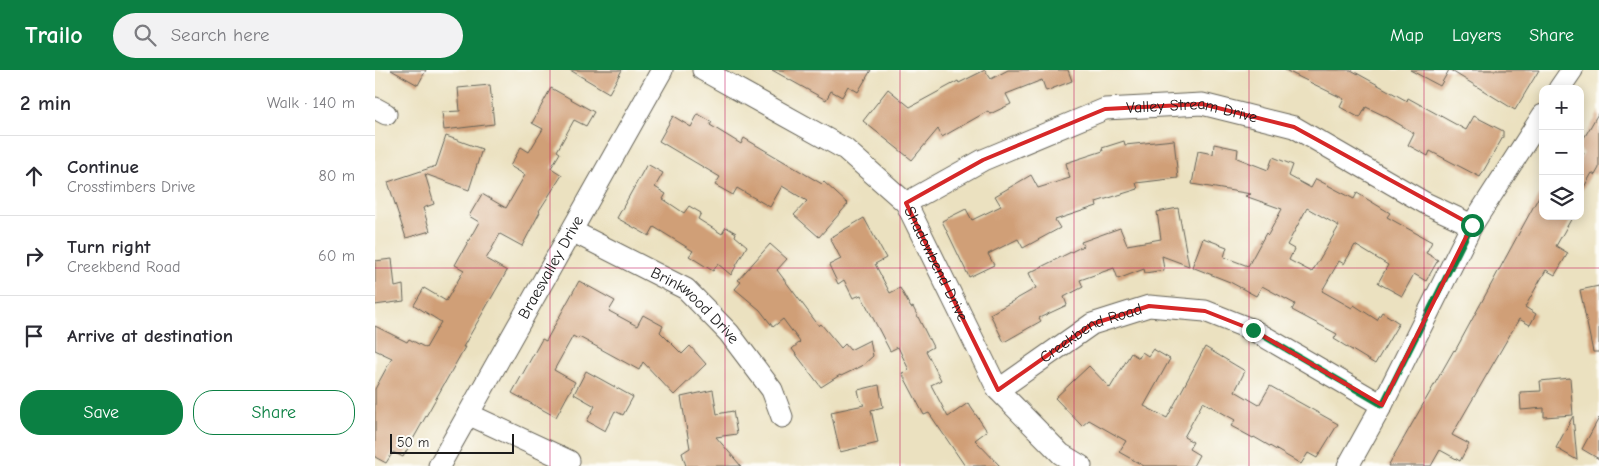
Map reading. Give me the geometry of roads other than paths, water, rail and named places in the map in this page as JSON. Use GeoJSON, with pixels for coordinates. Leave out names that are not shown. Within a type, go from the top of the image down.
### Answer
{"type":"FeatureCollection","features":[{"type":"Feature","properties":{"kind":"street","name":"Braesvalley Drive"},"geometry":{"type":"LineString","coordinates":[[439,466],[662,70]]}},
{"type":"Feature","properties":{"kind":"street","name":"Shadowbend Drive"},"geometry":{"type":"LineString","coordinates":[[703,70],[845,149],[905,203],[998,390],[1061,454],[1081,466]]}},
{"type":"Feature","properties":{"kind":"street"},"geometry":{"type":"LineString","coordinates":[[1562,85],[1571,70]]}},
{"type":"Feature","properties":{"kind":"street","name":"Valley Stream Drive"},"geometry":{"type":"LineString","coordinates":[[905,203],[983,160],[1105,109],[1202,104],[1294,127],[1425,203],[1472,225]]}},
{"type":"Feature","properties":{"kind":"street"},"geometry":{"type":"LineString","coordinates":[[1348,466],[1382,405],[1472,225],[1539,121]]}},
{"type":"Feature","properties":{"kind":"street","name":"Brinkwood Drive"},"geometry":{"type":"LineString","coordinates":[[572,231],[687,289],[729,333],[772,390],[782,417]]}},
{"type":"Feature","properties":{"kind":"street","name":"Creekbend Road"},"geometry":{"type":"LineString","coordinates":[[998,390],[1092,324],[1149,306],[1205,311],[1253,330],[1382,405]]}},
{"type":"Feature","properties":{"kind":"street"},"geometry":{"type":"LineString","coordinates":[[468,414],[569,461]]}}]}
